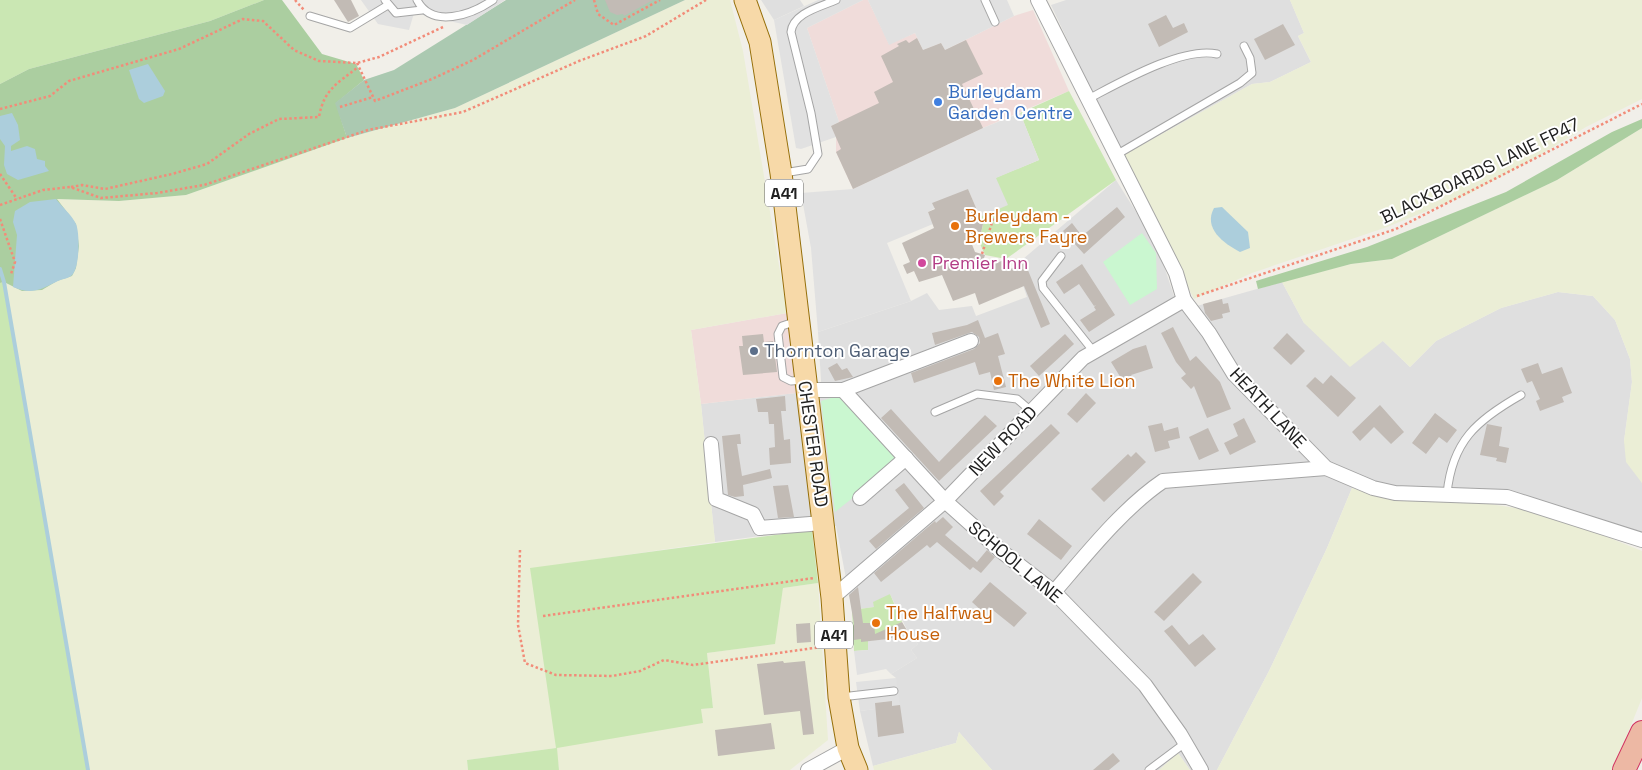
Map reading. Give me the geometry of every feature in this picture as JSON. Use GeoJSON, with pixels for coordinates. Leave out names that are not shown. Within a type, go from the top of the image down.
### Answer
{"type":"FeatureCollection","features":[{"type":"Feature","properties":{"kind":"highway"},"geometry":{"type":"LineString","coordinates":[[1624,770],[1642,732]]}},
{"type":"Feature","properties":{"kind":"main road","name":"CHESTER ROAD"},"geometry":{"type":"LineString","coordinates":[[745,0],[760,42],[781,174],[795,277],[805,385],[830,575],[839,697],[848,748],[857,770]]}},
{"type":"Feature","properties":{"kind":"street","name":"HEATH LANE"},"geometry":{"type":"LineString","coordinates":[[1038,0],[1176,274],[1184,300],[1209,333],[1234,374],[1326,468],[1373,488],[1395,493],[1508,496],[1642,540]]}},
{"type":"Feature","properties":{"kind":"street","name":"NEW ROAD"},"geometry":{"type":"LineString","coordinates":[[832,598],[945,501],[1083,358],[1184,300]]}},
{"type":"Feature","properties":{"kind":"street","name":"CHESTER ROAD"},"geometry":{"type":"LineString","coordinates":[[842,390],[971,341]]}},
{"type":"Feature","properties":{"kind":"street"},"geometry":{"type":"LineString","coordinates":[[805,385],[842,390]]}},
{"type":"Feature","properties":{"kind":"street","name":"SCHOOL LANE"},"geometry":{"type":"LineString","coordinates":[[842,390],[945,501],[1001,551],[1054,592],[1145,684],[1185,743],[1200,770]]}},
{"type":"Feature","properties":{"kind":"street"},"geometry":{"type":"LineString","coordinates":[[711,444],[716,499],[753,514],[760,528],[824,523]]}},
{"type":"Feature","properties":{"kind":"street"},"geometry":{"type":"LineString","coordinates":[[860,498],[906,458]]}},
{"type":"Feature","properties":{"kind":"street"},"geometry":{"type":"LineString","coordinates":[[1054,592],[1142,497],[1162,481],[1326,468]]}},
{"type":"Feature","properties":{"kind":"street"},"geometry":{"type":"LineString","coordinates":[[808,770],[848,748]]}},
{"type":"Feature","properties":{"kind":"lane"},"geometry":{"type":"LineString","coordinates":[[417,0],[422,10],[434,17],[447,17],[478,10],[493,0]]}},
{"type":"Feature","properties":{"kind":"lane"},"geometry":{"type":"LineString","coordinates":[[781,174],[808,169],[818,154],[811,113],[791,32],[792,25],[799,16],[836,0]]}},
{"type":"Feature","properties":{"kind":"lane"},"geometry":{"type":"LineString","coordinates":[[985,0],[995,22]]}},
{"type":"Feature","properties":{"kind":"lane"},"geometry":{"type":"LineString","coordinates":[[310,16],[350,28],[387,3],[396,13],[422,10]]}},
{"type":"Feature","properties":{"kind":"lane"},"geometry":{"type":"LineString","coordinates":[[1116,155],[1240,83],[1252,73],[1250,58],[1244,46]]}},
{"type":"Feature","properties":{"kind":"lane"},"geometry":{"type":"LineString","coordinates":[[1088,99],[1185,55],[1204,51],[1216,54]]}},
{"type":"Feature","properties":{"kind":"lane"},"geometry":{"type":"LineString","coordinates":[[1061,256],[1042,281],[1043,288],[1094,352]]}},
{"type":"Feature","properties":{"kind":"lane"},"geometry":{"type":"LineString","coordinates":[[935,412],[976,394],[1017,399],[1032,411]]}},
{"type":"Feature","properties":{"kind":"lane"},"geometry":{"type":"LineString","coordinates":[[1447,494],[1453,457],[1469,434],[1498,408],[1521,395]]}},
{"type":"Feature","properties":{"kind":"lane"},"geometry":{"type":"LineString","coordinates":[[839,697],[894,691]]}},
{"type":"Feature","properties":{"kind":"lane"},"geometry":{"type":"LineString","coordinates":[[1149,770],[1185,743]]}},
{"type":"Feature","properties":{"kind":"path"},"geometry":{"type":"LineString","coordinates":[[295,0],[310,16]]}},
{"type":"Feature","properties":{"kind":"path"},"geometry":{"type":"LineString","coordinates":[[358,65],[375,101],[432,79],[473,60],[575,0]]}},
{"type":"Feature","properties":{"kind":"path"},"geometry":{"type":"LineString","coordinates":[[594,0],[598,14],[614,25],[660,0]]}},
{"type":"Feature","properties":{"kind":"path"},"geometry":{"type":"LineString","coordinates":[[70,187],[101,198],[157,193],[204,185],[368,130],[464,112],[578,61],[646,36],[706,0]]}},
{"type":"Feature","properties":{"kind":"path"},"geometry":{"type":"LineString","coordinates":[[0,109],[50,96],[69,81],[179,49],[243,18],[263,21],[294,50],[318,61],[358,65]]}},
{"type":"Feature","properties":{"kind":"path"},"geometry":{"type":"LineString","coordinates":[[0,205],[43,190],[82,185],[105,189],[207,164],[249,134],[279,119],[319,117],[322,100],[334,86],[358,65],[380,57],[451,23]]}},
{"type":"Feature","properties":{"kind":"path"},"geometry":{"type":"LineString","coordinates":[[340,107],[373,97]]}},
{"type":"Feature","properties":{"kind":"path","name":"BLACKBOARDS LANE FP47"},"geometry":{"type":"LineString","coordinates":[[1184,300],[1396,229],[1642,104]]}},
{"type":"Feature","properties":{"kind":"path"},"geometry":{"type":"LineString","coordinates":[[0,174],[17,199]]}},
{"type":"Feature","properties":{"kind":"path"},"geometry":{"type":"LineString","coordinates":[[982,254],[996,210]]}},
{"type":"Feature","properties":{"kind":"path"},"geometry":{"type":"LineString","coordinates":[[0,219],[15,262],[11,274]]}},
{"type":"Feature","properties":{"kind":"path"},"geometry":{"type":"LineString","coordinates":[[520,550],[518,626],[525,663],[556,675],[612,676],[640,671],[664,660],[693,665],[835,645]]}},
{"type":"Feature","properties":{"kind":"path"},"geometry":{"type":"LineString","coordinates":[[543,616],[830,575]]}},
{"type":"Feature","properties":{"kind":"shaded area"},"geometry":{"type":"Polygon","coordinates":[[[361,0],[505,0],[467,25],[414,13],[409,30],[378,24],[361,0]]]}},
{"type":"Feature","properties":{"kind":"shaded area"},"geometry":{"type":"Polygon","coordinates":[[[761,0],[800,0],[804,6],[774,20],[761,0]]]}},
{"type":"Feature","properties":{"kind":"shaded area"},"geometry":{"type":"Polygon","coordinates":[[[818,0],[863,0],[807,28],[839,122],[831,126],[836,137],[801,149],[796,148],[774,20],[818,0]]]}},
{"type":"Feature","properties":{"kind":"shaded area","name":"Burleydam Garden Centre"},"geometry":{"type":"Polygon","coordinates":[[[863,0],[868,0],[889,44],[915,33],[923,50],[941,43],[945,50],[1014,16],[1033,10],[1069,91],[983,128],[853,189],[836,152],[836,137],[831,126],[839,122],[807,28],[863,0]]]}},
{"type":"Feature","properties":{"kind":"shaded area"},"geometry":{"type":"Polygon","coordinates":[[[868,0],[1007,0],[1014,16],[945,50],[941,43],[923,50],[915,33],[889,45],[868,0]]]}},
{"type":"Feature","properties":{"kind":"shaded area"},"geometry":{"type":"Polygon","coordinates":[[[1066,0],[1290,0],[1304,33],[1298,36],[1311,62],[1270,82],[1252,84],[1122,156],[1051,5],[1066,0]]]}},
{"type":"Feature","properties":{"kind":"shaded area"},"geometry":{"type":"Polygon","coordinates":[[[1020,113],[1039,160],[996,178],[1008,205],[980,217],[968,189],[928,212],[933,224],[887,243],[911,301],[818,332],[811,248],[801,193],[853,189],[983,128],[1020,113]]]}},
{"type":"Feature","properties":{"kind":"shaded area"},"geometry":{"type":"Polygon","coordinates":[[[1116,180],[1157,245],[1179,311],[1282,282],[1304,323],[1383,341],[1410,367],[1436,341],[1501,308],[1558,292],[1593,296],[1615,320],[1630,359],[1632,382],[1624,441],[1642,483],[1642,536],[1509,492],[1388,487],[1357,476],[1327,548],[1269,671],[1217,770],[1190,770],[1178,753],[1159,770],[992,770],[959,732],[956,743],[873,766],[860,711],[875,709],[875,703],[892,701],[896,678],[891,674],[917,658],[911,650],[918,644],[908,632],[890,594],[874,607],[852,610],[836,526],[715,542],[701,404],[796,393],[822,396],[818,332],[911,301],[927,293],[939,310],[972,306],[976,316],[1027,297],[1016,265],[1116,180]]]}},
{"type":"Feature","properties":{"kind":"shaded area"},"geometry":{"type":"Polygon","coordinates":[[[787,313],[796,393],[701,404],[691,330],[787,313]]]}},
{"type":"Feature","properties":{"kind":"shaded area"},"geometry":{"type":"Polygon","coordinates":[[[908,632],[918,644],[911,650],[917,658],[891,674],[886,669],[857,675],[854,651],[868,650],[868,641],[908,632]]]}},
{"type":"Feature","properties":{"kind":"shaded area"},"geometry":{"type":"Polygon","coordinates":[[[896,678],[900,705],[892,706],[891,701],[875,703],[876,709],[860,711],[856,682],[896,678]]]}},
{"type":"Feature","properties":{"kind":"green space"},"geometry":{"type":"Polygon","coordinates":[[[0,0],[264,0],[210,21],[29,69],[0,84],[0,0]]]}},
{"type":"Feature","properties":{"kind":"green space"},"geometry":{"type":"Polygon","coordinates":[[[264,0],[282,0],[322,54],[356,64],[364,80],[336,103],[347,138],[186,195],[119,201],[57,199],[76,224],[79,246],[76,268],[72,276],[57,281],[42,290],[22,291],[4,282],[0,283],[0,84],[29,69],[210,21],[264,0]]]}},
{"type":"Feature","properties":{"kind":"green space"},"geometry":{"type":"Polygon","coordinates":[[[506,0],[685,0],[455,108],[347,138],[335,103],[364,80],[394,70],[506,0]]]}},
{"type":"Feature","properties":{"kind":"green space"},"geometry":{"type":"Polygon","coordinates":[[[685,0],[730,0],[743,51],[787,313],[691,330],[701,404],[715,542],[530,569],[701,709],[713,708],[707,653],[774,644],[783,588],[818,583],[828,740],[790,770],[559,770],[556,748],[467,760],[468,770],[88,770],[4,282],[22,291],[42,290],[57,281],[72,276],[76,268],[79,246],[76,224],[56,199],[119,201],[186,195],[347,138],[455,108],[685,0]]]}},
{"type":"Feature","properties":{"kind":"green space"},"geometry":{"type":"Polygon","coordinates":[[[1290,0],[1642,0],[1642,99],[1586,127],[1535,158],[1469,194],[1387,227],[1252,273],[1194,299],[1122,156],[1252,84],[1270,82],[1311,62],[1298,36],[1304,33],[1290,0]]]}},
{"type":"Feature","properties":{"kind":"green space"},"geometry":{"type":"Polygon","coordinates":[[[1069,91],[1116,180],[1006,259],[985,255],[976,235],[981,233],[983,225],[980,217],[995,178],[1039,160],[1020,113],[1069,91]]]}},
{"type":"Feature","properties":{"kind":"green space"},"geometry":{"type":"Polygon","coordinates":[[[1642,119],[1642,128],[1557,180],[1392,259],[1351,264],[1258,289],[1256,281],[1367,247],[1506,192],[1612,132],[1642,119]]]}},
{"type":"Feature","properties":{"kind":"green space"},"geometry":{"type":"Polygon","coordinates":[[[1642,128],[1642,483],[1626,462],[1624,441],[1632,382],[1630,359],[1615,320],[1593,296],[1558,292],[1501,308],[1436,341],[1410,367],[1383,341],[1350,367],[1304,323],[1282,282],[1351,264],[1392,259],[1557,180],[1642,128]]]}},
{"type":"Feature","properties":{"kind":"green space"},"geometry":{"type":"Polygon","coordinates":[[[1142,233],[1156,253],[1157,289],[1130,305],[1103,262],[1142,233]]]}},
{"type":"Feature","properties":{"kind":"green space"},"geometry":{"type":"Polygon","coordinates":[[[4,282],[88,770],[0,770],[0,283],[4,282]]]}},
{"type":"Feature","properties":{"kind":"green space"},"geometry":{"type":"Polygon","coordinates":[[[841,395],[899,461],[835,512],[821,401],[841,395]]]}},
{"type":"Feature","properties":{"kind":"green space"},"geometry":{"type":"Polygon","coordinates":[[[1352,488],[1375,496],[1415,501],[1470,501],[1522,509],[1575,524],[1642,551],[1642,698],[1613,770],[1217,770],[1269,671],[1327,548],[1352,488]]]}},
{"type":"Feature","properties":{"kind":"green space"},"geometry":{"type":"Polygon","coordinates":[[[812,530],[818,583],[783,588],[775,644],[707,653],[713,708],[701,709],[703,723],[557,748],[559,770],[468,770],[467,760],[556,748],[530,568],[812,530]]]}},
{"type":"Feature","properties":{"kind":"green space","name":"The Halfway House"},"geometry":{"type":"Polygon","coordinates":[[[890,594],[902,622],[868,641],[868,650],[854,651],[852,610],[874,607],[873,602],[890,594]]]}},
{"type":"Feature","properties":{"kind":"green space"},"geometry":{"type":"Polygon","coordinates":[[[959,732],[992,770],[874,770],[873,766],[956,743],[959,732]]]}},
{"type":"Feature","properties":{"kind":"green space"},"geometry":{"type":"Polygon","coordinates":[[[1178,753],[1190,770],[1159,770],[1178,753]]]}},
{"type":"Feature","properties":{"kind":"water"},"geometry":{"type":"Polygon","coordinates":[[[148,64],[165,91],[163,96],[144,103],[139,99],[129,70],[148,64]]]}},
{"type":"Feature","properties":{"kind":"water"},"geometry":{"type":"Polygon","coordinates":[[[12,113],[18,125],[20,140],[11,146],[11,151],[27,146],[35,149],[37,159],[45,161],[45,166],[49,171],[18,180],[7,174],[4,165],[5,146],[0,139],[0,116],[12,113]]]}},
{"type":"Feature","properties":{"kind":"water"},"geometry":{"type":"Polygon","coordinates":[[[56,199],[76,224],[79,243],[78,259],[74,272],[69,277],[35,290],[25,291],[13,287],[17,235],[13,222],[15,211],[30,202],[56,199]]]}},
{"type":"Feature","properties":{"kind":"water"},"geometry":{"type":"Polygon","coordinates":[[[1222,207],[1248,232],[1250,248],[1240,252],[1216,234],[1211,222],[1211,215],[1214,208],[1222,207]]]}},
{"type":"Feature","properties":{"kind":"building"},"geometry":{"type":"Polygon","coordinates":[[[334,0],[351,0],[359,16],[348,22],[334,0]]]}},
{"type":"Feature","properties":{"kind":"building"},"geometry":{"type":"Polygon","coordinates":[[[605,0],[653,0],[624,16],[623,14],[617,15],[610,12],[605,0]]]}},
{"type":"Feature","properties":{"kind":"building"},"geometry":{"type":"Polygon","coordinates":[[[1166,15],[1173,28],[1184,23],[1188,32],[1159,47],[1148,24],[1166,15]]]}},
{"type":"Feature","properties":{"kind":"building"},"geometry":{"type":"Polygon","coordinates":[[[1283,24],[1295,45],[1265,60],[1254,39],[1283,24]]]}},
{"type":"Feature","properties":{"kind":"building"},"geometry":{"type":"Polygon","coordinates":[[[917,38],[923,50],[941,43],[945,50],[966,40],[983,74],[962,84],[983,128],[853,189],[836,152],[841,149],[831,126],[879,103],[874,92],[893,82],[881,56],[899,46],[897,44],[906,40],[909,43],[917,38]]]}},
{"type":"Feature","properties":{"kind":"building"},"geometry":{"type":"Polygon","coordinates":[[[968,189],[983,224],[981,233],[969,237],[975,252],[985,255],[980,270],[1006,259],[1010,269],[1025,263],[1050,324],[1041,328],[1024,286],[979,305],[975,293],[953,301],[942,275],[919,282],[914,271],[907,274],[903,265],[910,262],[902,243],[934,228],[928,212],[935,209],[932,203],[968,189]]]}},
{"type":"Feature","properties":{"kind":"building"},"geometry":{"type":"Polygon","coordinates":[[[1117,207],[1125,217],[1084,254],[1063,231],[1072,223],[1082,236],[1117,207]]]}},
{"type":"Feature","properties":{"kind":"building"},"geometry":{"type":"Polygon","coordinates":[[[1082,264],[1115,315],[1089,332],[1080,320],[1096,310],[1094,307],[1096,305],[1094,306],[1079,284],[1064,294],[1056,282],[1082,264]]]}},
{"type":"Feature","properties":{"kind":"building"},"geometry":{"type":"Polygon","coordinates":[[[1222,299],[1223,304],[1228,303],[1230,312],[1222,314],[1223,318],[1211,321],[1205,313],[1203,304],[1222,299]]]}},
{"type":"Feature","properties":{"kind":"building"},"geometry":{"type":"Polygon","coordinates":[[[978,320],[985,338],[998,333],[1005,354],[998,356],[1006,387],[994,390],[990,372],[979,375],[975,362],[914,383],[911,373],[974,349],[980,343],[979,337],[972,332],[935,345],[932,333],[967,325],[978,320]]]}},
{"type":"Feature","properties":{"kind":"building"},"geometry":{"type":"Polygon","coordinates":[[[1173,327],[1190,361],[1196,356],[1220,382],[1231,409],[1207,418],[1194,386],[1191,389],[1181,378],[1186,374],[1176,362],[1161,333],[1173,327]]]}},
{"type":"Feature","properties":{"kind":"building"},"geometry":{"type":"Polygon","coordinates":[[[1287,333],[1305,351],[1291,365],[1273,348],[1287,333]]]}},
{"type":"Feature","properties":{"kind":"building","name":"Thornton Garage"},"geometry":{"type":"Polygon","coordinates":[[[763,334],[764,342],[773,341],[777,372],[743,375],[739,346],[743,346],[742,336],[763,334]]]}},
{"type":"Feature","properties":{"kind":"building"},"geometry":{"type":"Polygon","coordinates":[[[1065,334],[1074,344],[1039,376],[1030,366],[1065,334]]]}},
{"type":"Feature","properties":{"kind":"building"},"geometry":{"type":"Polygon","coordinates":[[[1146,345],[1153,368],[1131,375],[1133,378],[1124,383],[1111,362],[1133,349],[1146,345]]]}},
{"type":"Feature","properties":{"kind":"building"},"geometry":{"type":"Polygon","coordinates":[[[837,363],[842,370],[847,368],[853,377],[835,381],[828,368],[837,363]]]}},
{"type":"Feature","properties":{"kind":"building"},"geometry":{"type":"Polygon","coordinates":[[[1538,363],[1542,374],[1562,367],[1572,393],[1562,397],[1564,402],[1540,411],[1536,401],[1540,399],[1532,381],[1527,383],[1521,369],[1538,363]]]}},
{"type":"Feature","properties":{"kind":"building"},"geometry":{"type":"Polygon","coordinates":[[[1331,375],[1356,398],[1338,417],[1306,386],[1315,377],[1323,384],[1331,375]]]}},
{"type":"Feature","properties":{"kind":"building"},"geometry":{"type":"Polygon","coordinates":[[[1086,393],[1096,403],[1077,423],[1067,414],[1086,393]]]}},
{"type":"Feature","properties":{"kind":"building"},"geometry":{"type":"Polygon","coordinates":[[[785,396],[786,411],[781,411],[784,440],[790,439],[791,463],[770,465],[769,448],[775,447],[774,424],[769,424],[768,412],[758,412],[756,399],[785,396]]]}},
{"type":"Feature","properties":{"kind":"building"},"geometry":{"type":"Polygon","coordinates":[[[1380,405],[1404,432],[1391,444],[1374,427],[1360,441],[1352,432],[1380,405]]]}},
{"type":"Feature","properties":{"kind":"building"},"geometry":{"type":"Polygon","coordinates":[[[891,409],[939,462],[985,415],[997,426],[939,481],[881,418],[891,409]]]}},
{"type":"Feature","properties":{"kind":"building"},"geometry":{"type":"Polygon","coordinates":[[[1435,413],[1457,430],[1447,443],[1439,437],[1426,454],[1412,443],[1435,413]]]}},
{"type":"Feature","properties":{"kind":"building"},"geometry":{"type":"Polygon","coordinates":[[[1244,418],[1256,442],[1230,455],[1224,443],[1238,436],[1233,424],[1244,418]]]}},
{"type":"Feature","properties":{"kind":"building"},"geometry":{"type":"Polygon","coordinates":[[[1162,423],[1164,431],[1178,427],[1180,438],[1168,441],[1170,448],[1155,452],[1148,426],[1162,423]]]}},
{"type":"Feature","properties":{"kind":"building"},"geometry":{"type":"Polygon","coordinates":[[[1051,424],[1060,433],[1000,492],[1004,496],[994,506],[980,491],[1051,424]]]}},
{"type":"Feature","properties":{"kind":"building"},"geometry":{"type":"Polygon","coordinates":[[[1487,424],[1502,427],[1499,446],[1509,448],[1506,463],[1496,461],[1497,458],[1480,455],[1487,424]]]}},
{"type":"Feature","properties":{"kind":"building"},"geometry":{"type":"Polygon","coordinates":[[[1208,428],[1219,451],[1199,460],[1189,437],[1208,428]]]}},
{"type":"Feature","properties":{"kind":"building"},"geometry":{"type":"Polygon","coordinates":[[[740,434],[741,444],[737,444],[742,476],[770,469],[772,478],[743,485],[744,496],[735,497],[728,495],[722,436],[740,434]]]}},
{"type":"Feature","properties":{"kind":"building"},"geometry":{"type":"Polygon","coordinates":[[[1136,452],[1146,462],[1104,502],[1091,489],[1128,454],[1131,457],[1136,452]]]}},
{"type":"Feature","properties":{"kind":"building"},"geometry":{"type":"Polygon","coordinates":[[[904,483],[924,508],[876,549],[869,541],[909,508],[895,490],[904,483]]]}},
{"type":"Feature","properties":{"kind":"building"},"geometry":{"type":"Polygon","coordinates":[[[788,485],[794,517],[778,518],[773,486],[788,485]]]}},
{"type":"Feature","properties":{"kind":"building"},"geometry":{"type":"Polygon","coordinates":[[[943,517],[953,527],[945,535],[977,562],[987,550],[995,557],[981,573],[973,567],[970,570],[937,542],[930,548],[927,545],[881,582],[874,573],[935,521],[936,523],[943,517]]]}},
{"type":"Feature","properties":{"kind":"building"},"geometry":{"type":"Polygon","coordinates":[[[1039,519],[1072,546],[1061,560],[1027,534],[1039,519]]]}},
{"type":"Feature","properties":{"kind":"building"},"geometry":{"type":"Polygon","coordinates":[[[1193,573],[1202,582],[1164,621],[1154,612],[1193,573]]]}},
{"type":"Feature","properties":{"kind":"building"},"geometry":{"type":"Polygon","coordinates":[[[990,582],[1027,613],[1014,627],[989,607],[984,613],[972,602],[990,582]]]}},
{"type":"Feature","properties":{"kind":"building"},"geometry":{"type":"Polygon","coordinates":[[[858,587],[863,623],[874,623],[875,634],[902,622],[908,632],[888,639],[861,642],[861,639],[854,640],[854,624],[849,595],[858,587]]]}},
{"type":"Feature","properties":{"kind":"building"},"geometry":{"type":"Polygon","coordinates":[[[810,623],[811,642],[797,643],[796,624],[810,623]]]}},
{"type":"Feature","properties":{"kind":"building"},"geometry":{"type":"Polygon","coordinates":[[[1172,625],[1189,645],[1203,634],[1216,649],[1195,667],[1164,631],[1172,625]]]}},
{"type":"Feature","properties":{"kind":"building"},"geometry":{"type":"Polygon","coordinates":[[[783,661],[784,663],[805,661],[814,734],[803,735],[800,711],[764,715],[757,664],[783,661]]]}},
{"type":"Feature","properties":{"kind":"building"},"geometry":{"type":"Polygon","coordinates":[[[892,701],[892,706],[900,705],[904,733],[878,737],[875,703],[892,701]]]}},
{"type":"Feature","properties":{"kind":"building"},"geometry":{"type":"Polygon","coordinates":[[[771,723],[775,749],[718,756],[715,730],[771,723]]]}},
{"type":"Feature","properties":{"kind":"building"},"geometry":{"type":"Polygon","coordinates":[[[1113,753],[1120,761],[1109,770],[1093,770],[1113,753]]]}},
{"type":"Feature","properties":{"kind":"waterway"},"geometry":{"type":"LineString","coordinates":[[0,269],[4,282],[88,770]]}},
{"type":"Feature","properties":{"kind":"place","name":"Burleydam Garden Centre"},"geometry":{"type":"Point","coordinates":[938,102]}},
{"type":"Feature","properties":{"kind":"place","name":"Burleydam - Brewers Fayre"},"geometry":{"type":"Point","coordinates":[955,226]}},
{"type":"Feature","properties":{"kind":"place","name":"Premier Inn"},"geometry":{"type":"Point","coordinates":[922,263]}},
{"type":"Feature","properties":{"kind":"place","name":"Thornton Garage"},"geometry":{"type":"Point","coordinates":[754,351]}},
{"type":"Feature","properties":{"kind":"place","name":"The White Lion"},"geometry":{"type":"Point","coordinates":[998,381]}},
{"type":"Feature","properties":{"kind":"place","name":"The Halfway House"},"geometry":{"type":"Point","coordinates":[876,623]}}]}
